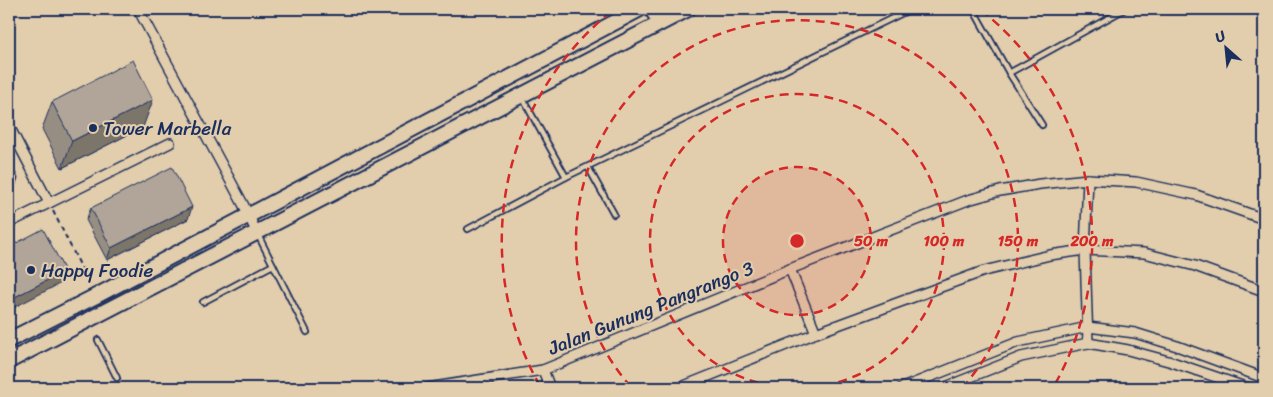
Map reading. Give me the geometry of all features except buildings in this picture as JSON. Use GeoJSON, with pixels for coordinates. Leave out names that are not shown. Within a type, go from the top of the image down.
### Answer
{"type":"FeatureCollection","features":[{"type":"Feature","properties":{"kind":"street"},"geometry":{"type":"LineString","coordinates":[[138,9],[257,233]]}},
{"type":"Feature","properties":{"kind":"street"},"geometry":{"type":"LineString","coordinates":[[9,340],[104,292],[640,9]]}},
{"type":"Feature","properties":{"kind":"street"},"geometry":{"type":"LineString","coordinates":[[652,9],[660,23]]}},
{"type":"Feature","properties":{"kind":"street"},"geometry":{"type":"LineString","coordinates":[[9,361],[660,23],[674,12],[688,9]]}},
{"type":"Feature","properties":{"kind":"street"},"geometry":{"type":"LineString","coordinates":[[9,126],[49,203]]}},
{"type":"Feature","properties":{"kind":"street"},"geometry":{"type":"LineString","coordinates":[[9,223],[170,142]]}},
{"type":"Feature","properties":{"kind":"street"},"geometry":{"type":"LineString","coordinates":[[1088,179],[1085,250],[1088,343]]}},
{"type":"Feature","properties":{"kind":"street","name":"Jalan Gunung Pangrango 3"},"geometry":{"type":"LineString","coordinates":[[550,388],[543,370],[790,269],[968,200],[1000,191],[1040,184],[1088,179],[1136,182],[1188,193],[1264,219]]}},
{"type":"Feature","properties":{"kind":"street"},"geometry":{"type":"LineString","coordinates":[[679,388],[816,333],[984,271],[1050,255],[1085,250],[1144,253],[1195,266],[1264,291]]}},
{"type":"Feature","properties":{"kind":"street"},"geometry":{"type":"LineString","coordinates":[[790,269],[816,333]]}},
{"type":"Feature","properties":{"kind":"street"},"geometry":{"type":"LineString","coordinates":[[902,388],[1018,342],[1088,328],[1134,333],[1177,346],[1264,378]]}},
{"type":"Feature","properties":{"kind":"street"},"geometry":{"type":"LineString","coordinates":[[943,388],[1021,357],[1088,343],[1128,350],[1172,362],[1248,388]]}},
{"type":"Feature","properties":{"kind":"street"},"geometry":{"type":"LineString","coordinates":[[427,388],[543,370]]}},
{"type":"Feature","properties":{"kind":"lane"},"geometry":{"type":"LineString","coordinates":[[468,229],[588,166],[911,9]]}},
{"type":"Feature","properties":{"kind":"lane"},"geometry":{"type":"LineString","coordinates":[[973,9],[1009,73],[1042,126]]}},
{"type":"Feature","properties":{"kind":"lane"},"geometry":{"type":"LineString","coordinates":[[1009,73],[1125,9]]}},
{"type":"Feature","properties":{"kind":"lane"},"geometry":{"type":"LineString","coordinates":[[521,95],[566,177]]}},
{"type":"Feature","properties":{"kind":"lane"},"geometry":{"type":"LineString","coordinates":[[588,166],[614,214]]}},
{"type":"Feature","properties":{"kind":"lane"},"geometry":{"type":"LineString","coordinates":[[257,233],[307,332]]}},
{"type":"Feature","properties":{"kind":"lane"},"geometry":{"type":"LineString","coordinates":[[204,302],[273,265]]}},
{"type":"Feature","properties":{"kind":"lane"},"geometry":{"type":"LineString","coordinates":[[98,340],[117,378]]}},
{"type":"Feature","properties":{"kind":"path"},"geometry":{"type":"LineString","coordinates":[[49,203],[90,285]]}},
{"type":"Feature","properties":{"kind":"place","name":"Tower Marbella"},"geometry":{"type":"Point","coordinates":[93,128]}},
{"type":"Feature","properties":{"kind":"place","name":"Happy Foodie"},"geometry":{"type":"Point","coordinates":[31,270]}}]}
